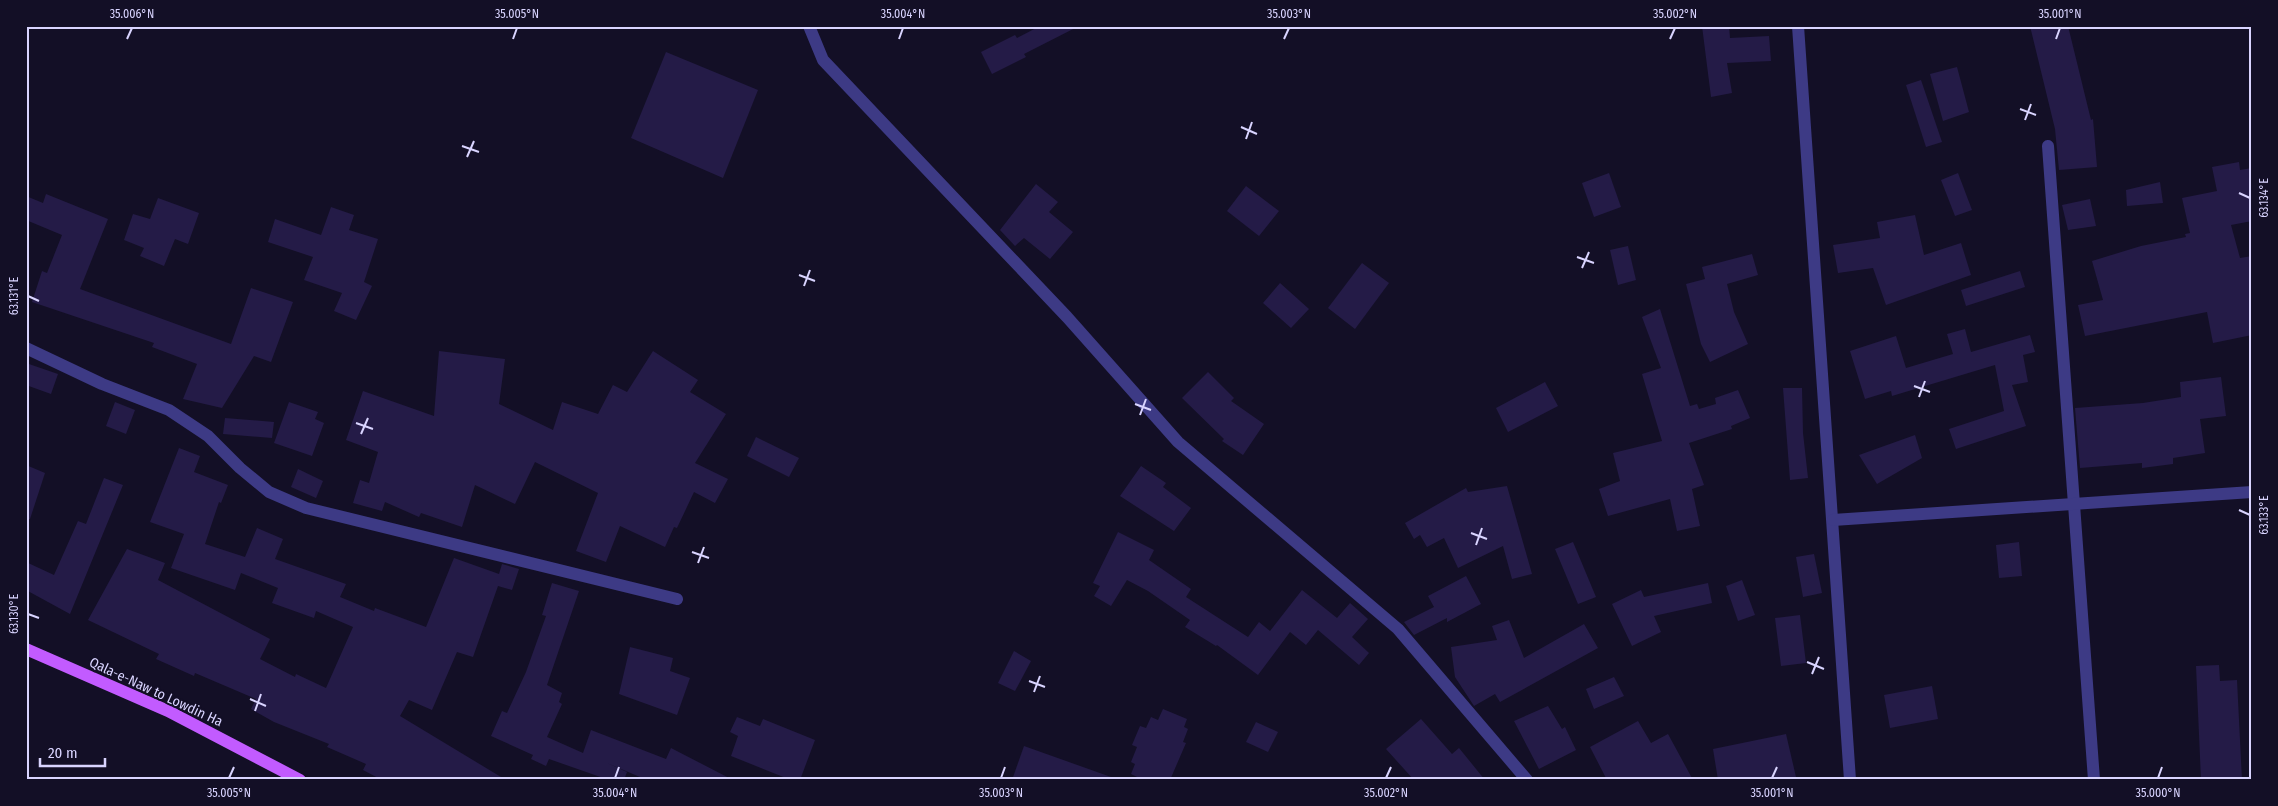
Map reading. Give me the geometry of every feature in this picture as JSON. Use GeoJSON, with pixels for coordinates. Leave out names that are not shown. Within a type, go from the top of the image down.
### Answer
{"type":"FeatureCollection","features":[{"type":"Feature","properties":{"kind":"main road","name":"Qala-e-Naw to Lowdin Ha"},"geometry":{"type":"LineString","coordinates":[[26,649],[168,711],[300,780]]}},
{"type":"Feature","properties":{"kind":"street"},"geometry":{"type":"LineString","coordinates":[[810,26],[823,60],[1067,317],[1178,442],[1398,629],[1528,780]]}},
{"type":"Feature","properties":{"kind":"street"},"geometry":{"type":"LineString","coordinates":[[1798,26],[1850,780]]}},
{"type":"Feature","properties":{"kind":"street"},"geometry":{"type":"LineString","coordinates":[[2048,146],[2094,780]]}},
{"type":"Feature","properties":{"kind":"street"},"geometry":{"type":"LineString","coordinates":[[26,348],[102,384],[169,410],[208,436],[240,468],[269,492],[306,508],[677,599]]}},
{"type":"Feature","properties":{"kind":"street"},"geometry":{"type":"LineString","coordinates":[[1833,520],[2252,492]]}},
{"type":"Feature","properties":{"kind":"building"},"geometry":{"type":"Polygon","coordinates":[[[1040,26],[1079,26],[1024,54],[1026,57],[992,74],[981,52],[1015,35],[1017,38],[1040,26]]]}},
{"type":"Feature","properties":{"kind":"building"},"geometry":{"type":"Polygon","coordinates":[[[1702,26],[1729,26],[1730,38],[1769,36],[1771,61],[1727,63],[1732,93],[1711,97],[1702,26]]]}},
{"type":"Feature","properties":{"kind":"building"},"geometry":{"type":"Polygon","coordinates":[[[2030,26],[2068,26],[2091,120],[2093,119],[2097,167],[2059,170],[2055,129],[2030,26]]]}},
{"type":"Feature","properties":{"kind":"building"},"geometry":{"type":"Polygon","coordinates":[[[666,52],[758,90],[723,178],[631,138],[666,52]]]}},
{"type":"Feature","properties":{"kind":"building"},"geometry":{"type":"Polygon","coordinates":[[[1957,67],[1969,112],[1943,121],[1930,74],[1957,67]]]}},
{"type":"Feature","properties":{"kind":"building"},"geometry":{"type":"Polygon","coordinates":[[[1921,80],[1942,142],[1926,147],[1906,85],[1921,80]]]}},
{"type":"Feature","properties":{"kind":"building"},"geometry":{"type":"Polygon","coordinates":[[[2239,162],[2240,170],[2252,168],[2252,221],[2231,225],[2240,258],[2252,256],[2252,335],[2213,343],[2207,312],[2085,336],[2078,305],[2103,300],[2092,261],[2141,246],[2186,237],[2185,234],[2190,233],[2182,198],[2217,191],[2212,167],[2239,162]]]}},
{"type":"Feature","properties":{"kind":"building"},"geometry":{"type":"Polygon","coordinates":[[[1609,173],[1621,207],[1594,217],[1582,183],[1609,173]]]}},
{"type":"Feature","properties":{"kind":"building"},"geometry":{"type":"Polygon","coordinates":[[[1958,173],[1972,210],[1955,216],[1941,180],[1958,173]]]}},
{"type":"Feature","properties":{"kind":"building"},"geometry":{"type":"Polygon","coordinates":[[[2160,182],[2163,203],[2127,206],[2126,190],[2160,182]]]}},
{"type":"Feature","properties":{"kind":"building"},"geometry":{"type":"Polygon","coordinates":[[[1036,184],[1058,202],[1049,212],[1073,232],[1050,259],[1024,238],[1015,246],[1000,230],[1036,184]]]}},
{"type":"Feature","properties":{"kind":"building"},"geometry":{"type":"Polygon","coordinates":[[[1246,186],[1279,211],[1259,236],[1227,211],[1246,186]]]}},
{"type":"Feature","properties":{"kind":"building"},"geometry":{"type":"Polygon","coordinates":[[[46,194],[108,219],[80,289],[231,344],[251,288],[293,302],[271,362],[254,356],[222,408],[183,399],[197,364],[152,347],[154,343],[32,302],[42,271],[47,273],[62,235],[26,220],[26,196],[43,203],[46,194]]]}},
{"type":"Feature","properties":{"kind":"building"},"geometry":{"type":"Polygon","coordinates":[[[158,198],[199,213],[188,244],[175,239],[164,266],[140,256],[144,248],[124,240],[133,214],[150,219],[158,198]]]}},
{"type":"Feature","properties":{"kind":"building"},"geometry":{"type":"Polygon","coordinates":[[[2090,199],[2096,226],[2068,230],[2062,205],[2090,199]]]}},
{"type":"Feature","properties":{"kind":"building"},"geometry":{"type":"Polygon","coordinates":[[[331,207],[354,215],[349,230],[378,239],[364,282],[372,286],[356,320],[334,311],[342,293],[304,280],[313,257],[268,242],[275,219],[321,235],[331,207]]]}},
{"type":"Feature","properties":{"kind":"building"},"geometry":{"type":"Polygon","coordinates":[[[1915,215],[1924,255],[1961,243],[1971,275],[1886,305],[1873,268],[1838,273],[1833,245],[1880,238],[1877,222],[1915,215]]]}},
{"type":"Feature","properties":{"kind":"building"},"geometry":{"type":"Polygon","coordinates":[[[1628,246],[1636,280],[1618,285],[1610,250],[1628,246]]]}},
{"type":"Feature","properties":{"kind":"building"},"geometry":{"type":"Polygon","coordinates":[[[1752,254],[1758,275],[1727,284],[1734,312],[1748,344],[1710,362],[1701,344],[1686,284],[1705,279],[1702,267],[1752,254]]]}},
{"type":"Feature","properties":{"kind":"building"},"geometry":{"type":"Polygon","coordinates":[[[1362,263],[1389,283],[1355,329],[1328,308],[1362,263]]]}},
{"type":"Feature","properties":{"kind":"building"},"geometry":{"type":"Polygon","coordinates":[[[2020,271],[2025,287],[1966,306],[1961,290],[2020,271]]]}},
{"type":"Feature","properties":{"kind":"building"},"geometry":{"type":"Polygon","coordinates":[[[1280,283],[1309,309],[1291,328],[1263,303],[1280,283]]]}},
{"type":"Feature","properties":{"kind":"building"},"geometry":{"type":"Polygon","coordinates":[[[1660,309],[1690,406],[1697,404],[1699,409],[1716,404],[1715,398],[1738,390],[1750,418],[1731,426],[1732,429],[1689,443],[1704,485],[1692,489],[1700,526],[1677,531],[1670,499],[1608,516],[1599,489],[1620,481],[1613,453],[1662,441],[1642,374],[1661,368],[1642,317],[1660,309]]]}},
{"type":"Feature","properties":{"kind":"building"},"geometry":{"type":"Polygon","coordinates":[[[1965,329],[1971,352],[2030,335],[2035,352],[2023,355],[2028,382],[2012,385],[2026,426],[1956,449],[1949,429],[2004,411],[1995,365],[1892,396],[1891,391],[1865,399],[1850,351],[1896,336],[1906,368],[1953,354],[1947,334],[1965,329]]]}},
{"type":"Feature","properties":{"kind":"building"},"geometry":{"type":"Polygon","coordinates":[[[439,351],[505,359],[499,404],[553,430],[562,402],[598,414],[613,385],[627,392],[653,351],[698,380],[690,392],[726,414],[695,463],[728,479],[715,503],[694,492],[677,528],[674,527],[665,547],[620,526],[606,562],[576,551],[598,493],[535,462],[515,504],[475,485],[462,527],[421,513],[419,517],[385,502],[382,511],[353,503],[360,480],[369,483],[378,452],[346,440],[363,391],[434,416],[439,351]]]}},
{"type":"Feature","properties":{"kind":"building"},"geometry":{"type":"Polygon","coordinates":[[[26,363],[58,374],[51,394],[26,385],[26,363]]]}},
{"type":"Feature","properties":{"kind":"building"},"geometry":{"type":"Polygon","coordinates":[[[1208,372],[1234,398],[1231,401],[1264,424],[1243,455],[1222,441],[1224,439],[1182,398],[1208,372]]]}},
{"type":"Feature","properties":{"kind":"building"},"geometry":{"type":"Polygon","coordinates":[[[2221,377],[2226,416],[2200,419],[2205,453],[2173,458],[2173,464],[2142,468],[2142,463],[2080,468],[2075,408],[2143,403],[2181,397],[2180,382],[2221,377]]]}},
{"type":"Feature","properties":{"kind":"building"},"geometry":{"type":"Polygon","coordinates":[[[1545,382],[1558,406],[1508,432],[1496,408],[1545,382]]]}},
{"type":"Feature","properties":{"kind":"building"},"geometry":{"type":"Polygon","coordinates":[[[1783,388],[1802,388],[1803,433],[1808,478],[1790,480],[1783,388]]]}},
{"type":"Feature","properties":{"kind":"building"},"geometry":{"type":"Polygon","coordinates":[[[115,402],[135,410],[126,434],[106,426],[115,402]]]}},
{"type":"Feature","properties":{"kind":"building"},"geometry":{"type":"Polygon","coordinates":[[[289,402],[318,412],[315,419],[324,423],[312,456],[274,443],[289,402]]]}},
{"type":"Feature","properties":{"kind":"building"},"geometry":{"type":"Polygon","coordinates":[[[225,418],[274,422],[272,438],[223,434],[225,418]]]}},
{"type":"Feature","properties":{"kind":"building"},"geometry":{"type":"Polygon","coordinates":[[[1915,435],[1922,458],[1877,484],[1859,455],[1915,435]]]}},
{"type":"Feature","properties":{"kind":"building"},"geometry":{"type":"Polygon","coordinates":[[[756,437],[799,458],[789,477],[747,456],[756,437]]]}},
{"type":"Feature","properties":{"kind":"building"},"geometry":{"type":"Polygon","coordinates":[[[179,448],[200,456],[194,472],[228,485],[221,503],[219,502],[205,544],[245,557],[257,528],[283,539],[275,559],[346,584],[340,597],[374,611],[375,608],[426,627],[454,558],[499,574],[502,564],[519,569],[512,590],[498,586],[473,657],[457,652],[432,710],[409,700],[400,716],[506,780],[382,780],[363,770],[366,764],[327,747],[329,744],[274,722],[251,709],[256,699],[195,673],[194,676],[156,659],[159,654],[88,620],[127,549],[165,563],[158,580],[270,639],[260,659],[295,677],[296,674],[326,688],[353,627],[316,611],[314,618],[272,603],[278,588],[241,573],[235,590],[171,568],[184,534],[150,522],[179,448]]]}},
{"type":"Feature","properties":{"kind":"building"},"geometry":{"type":"Polygon","coordinates":[[[26,465],[45,473],[30,519],[26,519],[26,465]]]}},
{"type":"Feature","properties":{"kind":"building"},"geometry":{"type":"Polygon","coordinates":[[[1141,466],[1166,483],[1163,487],[1191,508],[1174,531],[1120,496],[1141,466]]]}},
{"type":"Feature","properties":{"kind":"building"},"geometry":{"type":"Polygon","coordinates":[[[298,469],[323,481],[316,498],[291,487],[298,469]]]}},
{"type":"Feature","properties":{"kind":"building"},"geometry":{"type":"Polygon","coordinates":[[[104,478],[123,485],[70,614],[26,590],[26,562],[54,575],[78,521],[86,524],[104,478]]]}},
{"type":"Feature","properties":{"kind":"building"},"geometry":{"type":"Polygon","coordinates":[[[1507,486],[1532,574],[1512,579],[1503,546],[1458,568],[1444,538],[1427,547],[1420,535],[1414,539],[1405,523],[1466,488],[1468,492],[1507,486]]]}},
{"type":"Feature","properties":{"kind":"building"},"geometry":{"type":"Polygon","coordinates":[[[1118,532],[1154,550],[1149,560],[1191,589],[1186,597],[1248,637],[1259,622],[1270,631],[1302,590],[1337,618],[1350,603],[1368,619],[1352,637],[1369,653],[1359,665],[1318,630],[1306,645],[1290,632],[1258,675],[1217,645],[1185,627],[1190,620],[1148,591],[1127,580],[1111,606],[1094,596],[1100,586],[1093,583],[1118,532]]]}},
{"type":"Feature","properties":{"kind":"building"},"geometry":{"type":"Polygon","coordinates":[[[1573,542],[1596,597],[1578,604],[1555,549],[1573,542]]]}},
{"type":"Feature","properties":{"kind":"building"},"geometry":{"type":"Polygon","coordinates":[[[2019,542],[2022,576],[1999,578],[1996,545],[2019,542]]]}},
{"type":"Feature","properties":{"kind":"building"},"geometry":{"type":"Polygon","coordinates":[[[1814,554],[1822,593],[1803,597],[1796,557],[1814,554]]]}},
{"type":"Feature","properties":{"kind":"building"},"geometry":{"type":"Polygon","coordinates":[[[1466,576],[1481,604],[1447,622],[1447,618],[1414,635],[1404,622],[1434,607],[1428,596],[1466,576]]]}},
{"type":"Feature","properties":{"kind":"building"},"geometry":{"type":"Polygon","coordinates":[[[1742,580],[1755,615],[1738,621],[1726,586],[1742,580]]]}},
{"type":"Feature","properties":{"kind":"building"},"geometry":{"type":"Polygon","coordinates":[[[552,583],[579,591],[547,685],[562,693],[559,702],[562,704],[547,737],[583,753],[591,730],[666,759],[671,748],[733,780],[647,780],[607,763],[627,772],[624,780],[609,780],[549,759],[546,766],[531,759],[533,755],[491,736],[502,711],[507,713],[526,672],[546,616],[542,615],[552,583]]]}},
{"type":"Feature","properties":{"kind":"building"},"geometry":{"type":"Polygon","coordinates":[[[1708,583],[1712,603],[1654,616],[1661,632],[1632,646],[1612,604],[1641,590],[1644,597],[1708,583]]]}},
{"type":"Feature","properties":{"kind":"building"},"geometry":{"type":"Polygon","coordinates":[[[1800,615],[1806,663],[1781,666],[1775,618],[1800,615]]]}},
{"type":"Feature","properties":{"kind":"building"},"geometry":{"type":"Polygon","coordinates":[[[1509,620],[1524,658],[1584,624],[1598,648],[1500,702],[1495,694],[1474,706],[1455,677],[1451,647],[1497,640],[1492,626],[1509,620]]]}},
{"type":"Feature","properties":{"kind":"building"},"geometry":{"type":"Polygon","coordinates":[[[630,647],[673,658],[670,671],[690,678],[677,715],[619,694],[630,647]]]}},
{"type":"Feature","properties":{"kind":"building"},"geometry":{"type":"Polygon","coordinates":[[[1014,651],[1031,661],[1015,691],[998,683],[1014,651]]]}},
{"type":"Feature","properties":{"kind":"building"},"geometry":{"type":"Polygon","coordinates":[[[2219,665],[2220,681],[2237,680],[2242,780],[2201,780],[2196,666],[2219,665]]]}},
{"type":"Feature","properties":{"kind":"building"},"geometry":{"type":"Polygon","coordinates":[[[1614,677],[1624,696],[1594,709],[1586,689],[1614,677]]]}},
{"type":"Feature","properties":{"kind":"building"},"geometry":{"type":"Polygon","coordinates":[[[1932,686],[1938,719],[1890,728],[1884,695],[1932,686]]]}},
{"type":"Feature","properties":{"kind":"building"},"geometry":{"type":"Polygon","coordinates":[[[1548,706],[1562,729],[1565,727],[1576,750],[1539,769],[1514,721],[1548,706]]]}},
{"type":"Feature","properties":{"kind":"building"},"geometry":{"type":"Polygon","coordinates":[[[1163,709],[1187,719],[1184,727],[1188,729],[1183,742],[1186,743],[1170,780],[1143,780],[1131,774],[1135,764],[1131,762],[1137,747],[1132,745],[1140,726],[1146,728],[1151,717],[1158,720],[1163,709]]]}},
{"type":"Feature","properties":{"kind":"building"},"geometry":{"type":"Polygon","coordinates":[[[737,717],[760,726],[763,719],[815,740],[800,780],[791,780],[731,756],[738,736],[730,732],[737,717]]]}},
{"type":"Feature","properties":{"kind":"building"},"geometry":{"type":"Polygon","coordinates":[[[1421,719],[1452,754],[1459,748],[1485,780],[1414,780],[1386,749],[1421,719]]]}},
{"type":"Feature","properties":{"kind":"building"},"geometry":{"type":"Polygon","coordinates":[[[1638,721],[1651,743],[1668,734],[1693,780],[1607,780],[1590,747],[1638,721]]]}},
{"type":"Feature","properties":{"kind":"building"},"geometry":{"type":"Polygon","coordinates":[[[1256,722],[1278,732],[1268,752],[1246,742],[1256,722]]]}},
{"type":"Feature","properties":{"kind":"building"},"geometry":{"type":"Polygon","coordinates":[[[1786,734],[1796,777],[1784,780],[1718,780],[1713,749],[1786,734]]]}},
{"type":"Feature","properties":{"kind":"building"},"geometry":{"type":"Polygon","coordinates":[[[1024,746],[1111,777],[1111,780],[1012,780],[1024,746]]]}}]}
